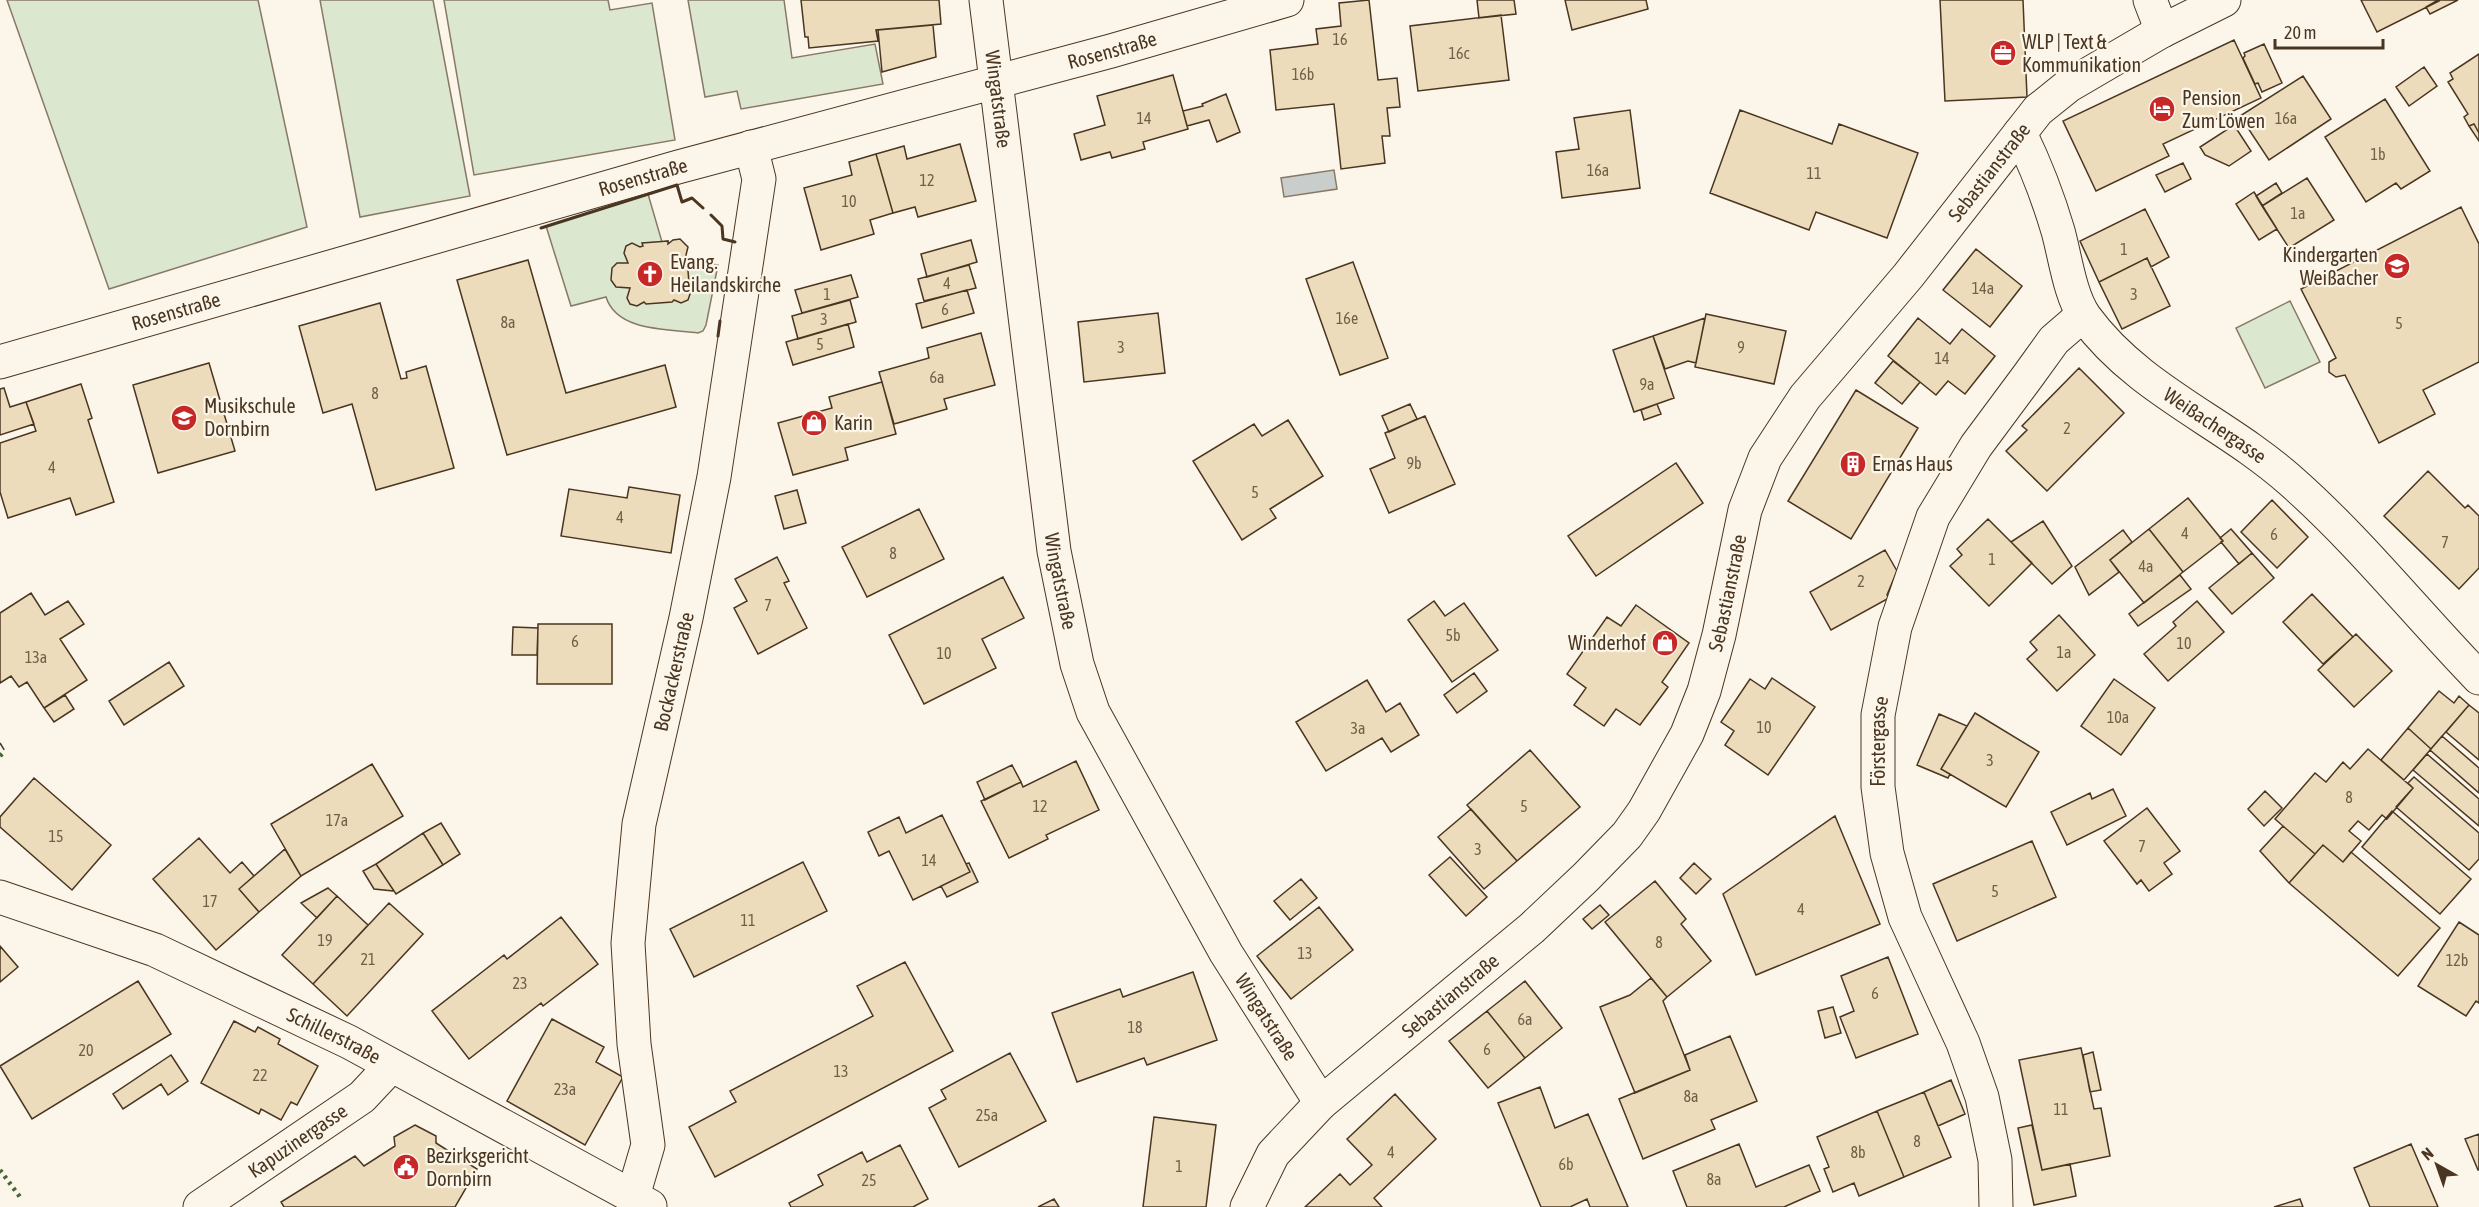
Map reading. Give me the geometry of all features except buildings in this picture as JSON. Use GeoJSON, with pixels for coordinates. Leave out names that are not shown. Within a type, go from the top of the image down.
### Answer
{"type":"FeatureCollection","features":[{"type":"Feature","properties":{"kind":"street","name":"Wingatstraße"},"geometry":{"type":"LineString","coordinates":[[986,0],[1054,551],[1077,664],[1093,712],[1220,943],[1265,1018],[1321,1102]]}},
{"type":"Feature","properties":{"kind":"street","name":"Rosenstraße"},"geometry":{"type":"LineString","coordinates":[[0,362],[751,147],[1111,51],[1287,0]]}},
{"type":"Feature","properties":{"kind":"street"},"geometry":{"type":"LineString","coordinates":[[2150,0],[2162,31]]}},
{"type":"Feature","properties":{"kind":"street","name":"Sebastianstraße"},"geometry":{"type":"LineString","coordinates":[[1247,1207],[1273,1154],[1321,1102],[1532,928],[1586,878],[1627,835],[1665,777],[1687,734],[1704,691],[1719,635],[1745,510],[1765,458],[1799,405],[1908,276],[2038,110],[2068,86],[2162,31],[2224,0]]}},
{"type":"Feature","properties":{"kind":"street","name":"Weißachergasse"},"geometry":{"type":"LineString","coordinates":[[2020,133],[2043,185],[2074,292],[2083,315],[2104,340],[2150,383],[2246,445],[2290,480],[2351,540],[2479,678]]}},
{"type":"Feature","properties":{"kind":"street","name":"Bockackerstraße"},"geometry":{"type":"LineString","coordinates":[[642,1202],[648,1145],[634,1044],[628,947],[639,824],[686,618],[714,477],[759,179],[751,147]]}},
{"type":"Feature","properties":{"kind":"street","name":"Förstergasse"},"geometry":{"type":"LineString","coordinates":[[1996,1207],[1995,1160],[1982,1096],[1963,1043],[1905,917],[1887,853],[1878,788],[1878,716],[1894,627],[1933,517],[1977,446],[2054,340],[2083,315]]}},
{"type":"Feature","properties":{"kind":"street","name":"Schillerstraße"},"geometry":{"type":"LineString","coordinates":[[0,897],[155,950],[349,1042],[525,1136],[642,1202]]}},
{"type":"Feature","properties":{"kind":"street","name":"Kapuzinergasse"},"geometry":{"type":"LineString","coordinates":[[200,1207],[362,1097],[392,1066]]}},
{"type":"Feature","properties":{"kind":"green space"},"geometry":{"type":"Polygon","coordinates":[[[7,0],[258,0],[307,227],[109,289],[7,0]]]}},
{"type":"Feature","properties":{"kind":"green space"},"geometry":{"type":"Polygon","coordinates":[[[320,0],[433,0],[470,196],[360,217],[320,0]]]}},
{"type":"Feature","properties":{"kind":"green space"},"geometry":{"type":"Polygon","coordinates":[[[444,0],[608,0],[610,10],[652,3],[675,140],[474,175],[444,0]]]}},
{"type":"Feature","properties":{"kind":"green space"},"geometry":{"type":"Polygon","coordinates":[[[688,0],[784,0],[792,58],[875,44],[883,84],[741,109],[737,91],[705,97],[688,0]]]}},
{"type":"Feature","properties":{"kind":"green space"},"geometry":{"type":"Polygon","coordinates":[[[648,194],[662,242],[668,241],[668,244],[685,259],[718,265],[706,325],[703,331],[698,333],[645,327],[632,323],[612,308],[606,297],[571,306],[546,226],[648,194]]]}},
{"type":"Feature","properties":{"kind":"green space"},"geometry":{"type":"Polygon","coordinates":[[[2290,301],[2320,362],[2265,388],[2236,328],[2290,301]]]}},
{"type":"Feature","properties":{"kind":"shaded area"},"geometry":{"type":"Polygon","coordinates":[[[1334,170],[1337,189],[1284,197],[1281,178],[1334,170]]]}},
{"type":"Feature","properties":{"kind":"hedge"},"geometry":{"type":"LineString","coordinates":[[0,756],[5,751]]}},
{"type":"Feature","properties":{"kind":"hedge"},"geometry":{"type":"LineString","coordinates":[[0,1170],[20,1197]]}},
{"type":"Feature","properties":{"kind":"fence"},"geometry":{"type":"LineString","coordinates":[[0,743],[5,751]]}},
{"type":"Feature","properties":{"kind":"wall"},"geometry":{"type":"LineString","coordinates":[[541,228],[677,185],[682,202],[692,198],[703,208]]}},
{"type":"Feature","properties":{"kind":"wall"},"geometry":{"type":"LineString","coordinates":[[711,215],[722,226],[723,239],[735,242]]}},
{"type":"Feature","properties":{"kind":"wall"},"geometry":{"type":"LineString","coordinates":[[718,336],[720,321]]}},
{"type":"Feature","properties":{"kind":"place","name":"WLP | Text & Kommunikation"},"geometry":{"type":"Point","coordinates":[2003,53]}},
{"type":"Feature","properties":{"kind":"place","name":"Pension Zum Löwen"},"geometry":{"type":"Point","coordinates":[2162,109]}},
{"type":"Feature","properties":{"kind":"place","name":"Kindergarten Weißacher"},"geometry":{"type":"Point","coordinates":[2397,266]}},
{"type":"Feature","properties":{"kind":"place","name":"Evang. Heilandskirche"},"geometry":{"type":"Point","coordinates":[650,274]}},
{"type":"Feature","properties":{"kind":"place","name":"Musikschule Dornbirn"},"geometry":{"type":"Point","coordinates":[184,418]}},
{"type":"Feature","properties":{"kind":"place","name":"Karin"},"geometry":{"type":"Point","coordinates":[814,423]}},
{"type":"Feature","properties":{"kind":"place","name":"Ernas Haus"},"geometry":{"type":"Point","coordinates":[1853,464]}},
{"type":"Feature","properties":{"kind":"place","name":"Winderhof"},"geometry":{"type":"Point","coordinates":[1665,643]}},
{"type":"Feature","properties":{"kind":"place","name":"Bezirksgericht Dornbirn"},"geometry":{"type":"Point","coordinates":[406,1167]}}]}
